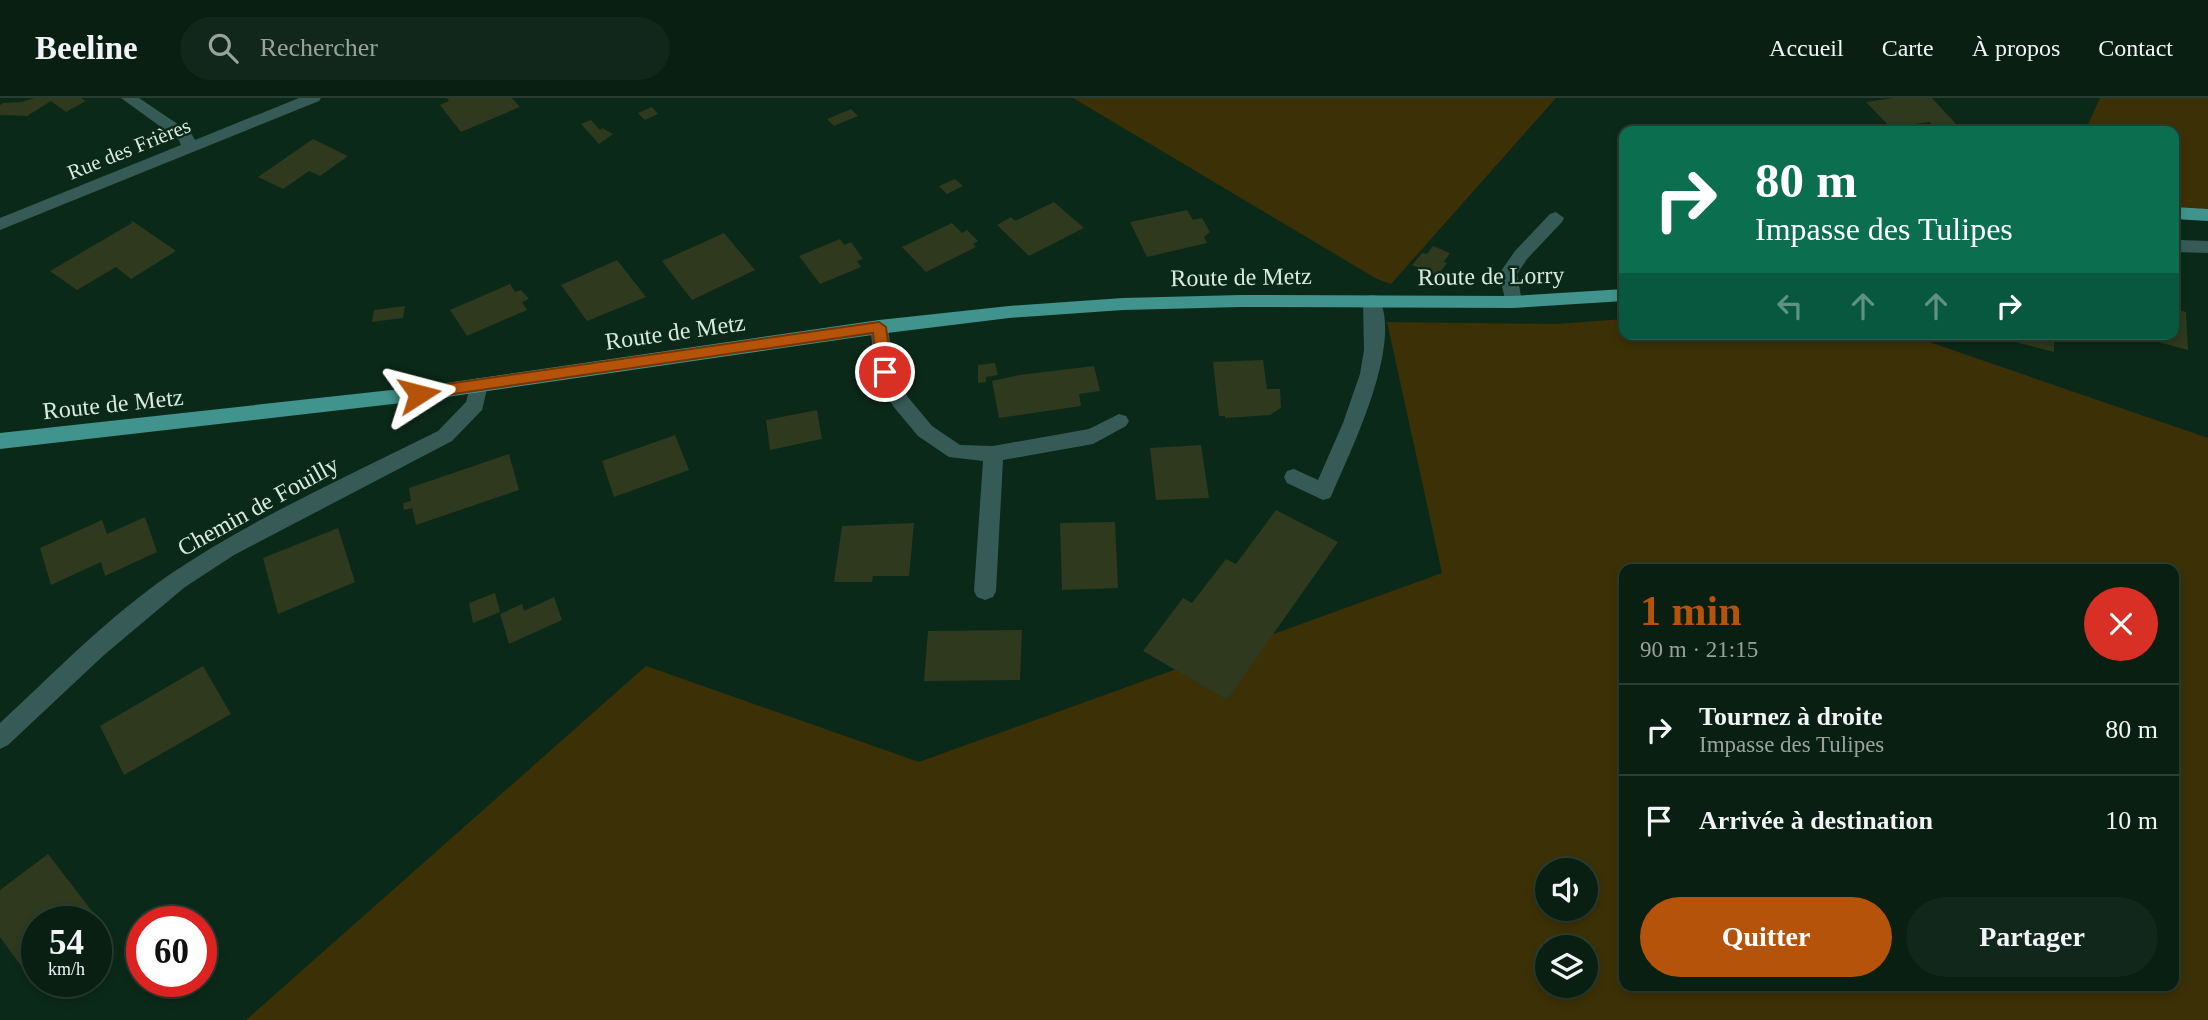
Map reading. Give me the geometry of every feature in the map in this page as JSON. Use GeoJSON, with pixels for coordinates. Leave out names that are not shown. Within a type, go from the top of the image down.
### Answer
{"type":"FeatureCollection","features":[{"type":"Feature","properties":{"kind":"main road"},"geometry":{"type":"LineString","coordinates":[[2179,213],[2208,215]]}},
{"type":"Feature","properties":{"kind":"main road","name":"Route de Lorry"},"geometry":{"type":"LineString","coordinates":[[1365,301],[1513,302],[1619,296]]}},
{"type":"Feature","properties":{"kind":"main road","name":"Route de Metz"},"geometry":{"type":"LineString","coordinates":[[0,442],[479,385],[879,327],[1009,312],[1123,304],[1365,301]]}},
{"type":"Feature","properties":{"kind":"street"},"geometry":{"type":"LineString","coordinates":[[129,98],[185,137],[191,148]]}},
{"type":"Feature","properties":{"kind":"street","name":"Rue des Frières"},"geometry":{"type":"LineString","coordinates":[[0,224],[313,98]]}},
{"type":"Feature","properties":{"kind":"street"},"geometry":{"type":"LineString","coordinates":[[1513,302],[1508,274],[1556,218]]}},
{"type":"Feature","properties":{"kind":"street"},"geometry":{"type":"LineString","coordinates":[[2179,246],[2208,247]]}},
{"type":"Feature","properties":{"kind":"street"},"geometry":{"type":"LineString","coordinates":[[1294,477],[1323,492],[1374,363],[1375,314],[1365,301]]}},
{"type":"Feature","properties":{"kind":"street"},"geometry":{"type":"LineString","coordinates":[[879,327],[885,372],[900,401],[925,431],[956,452],[993,454],[1093,436],[1119,421]]}},
{"type":"Feature","properties":{"kind":"street","name":"Chemin de Fouilly"},"geometry":{"type":"LineString","coordinates":[[0,738],[96,648],[177,581],[227,549],[444,436],[475,405],[479,385]]}},
{"type":"Feature","properties":{"kind":"street"},"geometry":{"type":"LineString","coordinates":[[985,591],[993,454]]}},
{"type":"Feature","properties":{"kind":"shaded area"},"geometry":{"type":"Polygon","coordinates":[[[1073,98],[1556,98],[1391,284],[1377,279],[1073,98]]]}},
{"type":"Feature","properties":{"kind":"shaded area"},"geometry":{"type":"Polygon","coordinates":[[[2100,98],[2208,98],[2208,215],[2179,213],[2179,126],[2087,126],[2100,98]]]}},
{"type":"Feature","properties":{"kind":"shaded area"},"geometry":{"type":"Polygon","coordinates":[[[1619,319],[1619,340],[1923,340],[2208,438],[2208,1020],[246,1020],[646,666],[919,762],[1442,573],[1387,322],[1556,324],[1619,319]]]}},
{"type":"Feature","properties":{"kind":"building"},"geometry":{"type":"Polygon","coordinates":[[[34,98],[81,98],[86,101],[66,112],[51,101],[27,116],[0,115],[0,105],[3,103],[34,98]]]}},
{"type":"Feature","properties":{"kind":"building"},"geometry":{"type":"Polygon","coordinates":[[[447,98],[512,98],[520,107],[461,132],[440,105],[449,101],[447,98]]]}},
{"type":"Feature","properties":{"kind":"building"},"geometry":{"type":"Polygon","coordinates":[[[1893,98],[1932,98],[1956,124],[1933,126],[1930,122],[1889,126],[1866,102],[1893,98]]]}},
{"type":"Feature","properties":{"kind":"building"},"geometry":{"type":"Polygon","coordinates":[[[652,107],[658,114],[645,120],[638,113],[652,107]]]}},
{"type":"Feature","properties":{"kind":"building"},"geometry":{"type":"Polygon","coordinates":[[[851,109],[858,116],[834,126],[827,119],[851,109]]]}},
{"type":"Feature","properties":{"kind":"building"},"geometry":{"type":"Polygon","coordinates":[[[591,120],[600,130],[602,128],[613,134],[599,144],[581,124],[591,120]]]}},
{"type":"Feature","properties":{"kind":"building"},"geometry":{"type":"Polygon","coordinates":[[[313,139],[348,156],[320,176],[309,171],[283,189],[258,177],[313,139]]]}},
{"type":"Feature","properties":{"kind":"building"},"geometry":{"type":"Polygon","coordinates":[[[955,179],[963,186],[947,194],[939,186],[955,179]]]}},
{"type":"Feature","properties":{"kind":"building"},"geometry":{"type":"Polygon","coordinates":[[[1054,202],[1084,228],[1029,256],[997,225],[1011,217],[1015,221],[1054,202]]]}},
{"type":"Feature","properties":{"kind":"building"},"geometry":{"type":"Polygon","coordinates":[[[1187,210],[1193,220],[1202,218],[1210,232],[1204,237],[1207,243],[1147,257],[1130,222],[1187,210]]]}},
{"type":"Feature","properties":{"kind":"building"},"geometry":{"type":"Polygon","coordinates":[[[131,220],[176,251],[131,279],[116,267],[77,290],[50,271],[132,223],[131,220]]]}},
{"type":"Feature","properties":{"kind":"building"},"geometry":{"type":"Polygon","coordinates":[[[952,223],[962,233],[967,230],[978,241],[973,244],[976,247],[926,272],[902,247],[952,223]]]}},
{"type":"Feature","properties":{"kind":"building"},"geometry":{"type":"Polygon","coordinates":[[[724,233],[755,270],[692,300],[662,261],[724,233]]]}},
{"type":"Feature","properties":{"kind":"building"},"geometry":{"type":"Polygon","coordinates":[[[840,239],[844,245],[851,242],[863,259],[857,261],[861,267],[820,284],[799,256],[840,239]]]}},
{"type":"Feature","properties":{"kind":"building"},"geometry":{"type":"Polygon","coordinates":[[[1433,246],[1450,253],[1444,262],[1447,263],[1437,276],[1412,265],[1422,253],[1427,254],[1433,246]]]}},
{"type":"Feature","properties":{"kind":"building"},"geometry":{"type":"Polygon","coordinates":[[[617,260],[646,297],[587,321],[561,285],[617,260]]]}},
{"type":"Feature","properties":{"kind":"building"},"geometry":{"type":"Polygon","coordinates":[[[510,284],[515,292],[521,290],[529,299],[522,302],[527,310],[467,336],[450,310],[510,284]]]}},
{"type":"Feature","properties":{"kind":"building"},"geometry":{"type":"Polygon","coordinates":[[[405,306],[403,318],[372,322],[374,310],[405,306]]]}},
{"type":"Feature","properties":{"kind":"building"},"geometry":{"type":"Polygon","coordinates":[[[2179,310],[2186,312],[2188,350],[2151,340],[2179,340],[2179,310]]]}},
{"type":"Feature","properties":{"kind":"building"},"geometry":{"type":"Polygon","coordinates":[[[2008,340],[2054,340],[2054,352],[2008,340]]]}},
{"type":"Feature","properties":{"kind":"building"},"geometry":{"type":"Polygon","coordinates":[[[1263,360],[1267,389],[1280,389],[1281,408],[1270,415],[1225,418],[1219,416],[1213,362],[1263,360]]]}},
{"type":"Feature","properties":{"kind":"building"},"geometry":{"type":"Polygon","coordinates":[[[995,363],[998,375],[986,377],[986,382],[978,383],[978,365],[995,363]]]}},
{"type":"Feature","properties":{"kind":"building"},"geometry":{"type":"Polygon","coordinates":[[[1094,366],[1100,391],[1079,394],[1081,406],[999,418],[992,381],[1094,366]]]}},
{"type":"Feature","properties":{"kind":"building"},"geometry":{"type":"Polygon","coordinates":[[[817,410],[822,439],[770,450],[766,420],[817,410]]]}},
{"type":"Feature","properties":{"kind":"building"},"geometry":{"type":"Polygon","coordinates":[[[675,435],[689,470],[614,497],[602,461],[675,435]]]}},
{"type":"Feature","properties":{"kind":"building"},"geometry":{"type":"Polygon","coordinates":[[[1201,445],[1209,498],[1156,500],[1150,448],[1201,445]]]}},
{"type":"Feature","properties":{"kind":"building"},"geometry":{"type":"Polygon","coordinates":[[[509,454],[519,490],[416,525],[412,508],[404,510],[403,503],[411,501],[409,488],[509,454]]]}},
{"type":"Feature","properties":{"kind":"building"},"geometry":{"type":"Polygon","coordinates":[[[1276,510],[1338,542],[1227,700],[1143,651],[1183,598],[1192,603],[1226,559],[1236,564],[1276,510]]]}},
{"type":"Feature","properties":{"kind":"building"},"geometry":{"type":"Polygon","coordinates":[[[145,517],[157,552],[105,576],[101,562],[51,585],[40,548],[102,520],[107,534],[145,517]]]}},
{"type":"Feature","properties":{"kind":"building"},"geometry":{"type":"Polygon","coordinates":[[[1115,522],[1118,588],[1062,590],[1060,523],[1115,522]]]}},
{"type":"Feature","properties":{"kind":"building"},"geometry":{"type":"Polygon","coordinates":[[[914,523],[909,576],[873,576],[872,582],[834,582],[842,526],[914,523]]]}},
{"type":"Feature","properties":{"kind":"building"},"geometry":{"type":"Polygon","coordinates":[[[338,528],[355,582],[278,614],[263,558],[338,528]]]}},
{"type":"Feature","properties":{"kind":"building"},"geometry":{"type":"Polygon","coordinates":[[[495,593],[500,612],[473,623],[469,603],[495,593]]]}},
{"type":"Feature","properties":{"kind":"building"},"geometry":{"type":"Polygon","coordinates":[[[554,597],[562,620],[509,644],[500,614],[522,604],[524,611],[554,597]]]}},
{"type":"Feature","properties":{"kind":"building"},"geometry":{"type":"Polygon","coordinates":[[[1022,630],[1020,680],[924,681],[928,631],[1022,630]]]}},
{"type":"Feature","properties":{"kind":"building"},"geometry":{"type":"Polygon","coordinates":[[[203,666],[231,714],[124,775],[100,726],[203,666]]]}},
{"type":"Feature","properties":{"kind":"building"},"geometry":{"type":"Polygon","coordinates":[[[48,854],[88,906],[21,906],[21,966],[0,937],[0,890],[48,854]]]}},
{"type":"Feature","properties":{"kind":"route"},"geometry":{"type":"LineString","coordinates":[[419,394],[879,327],[885,372]]}}]}
